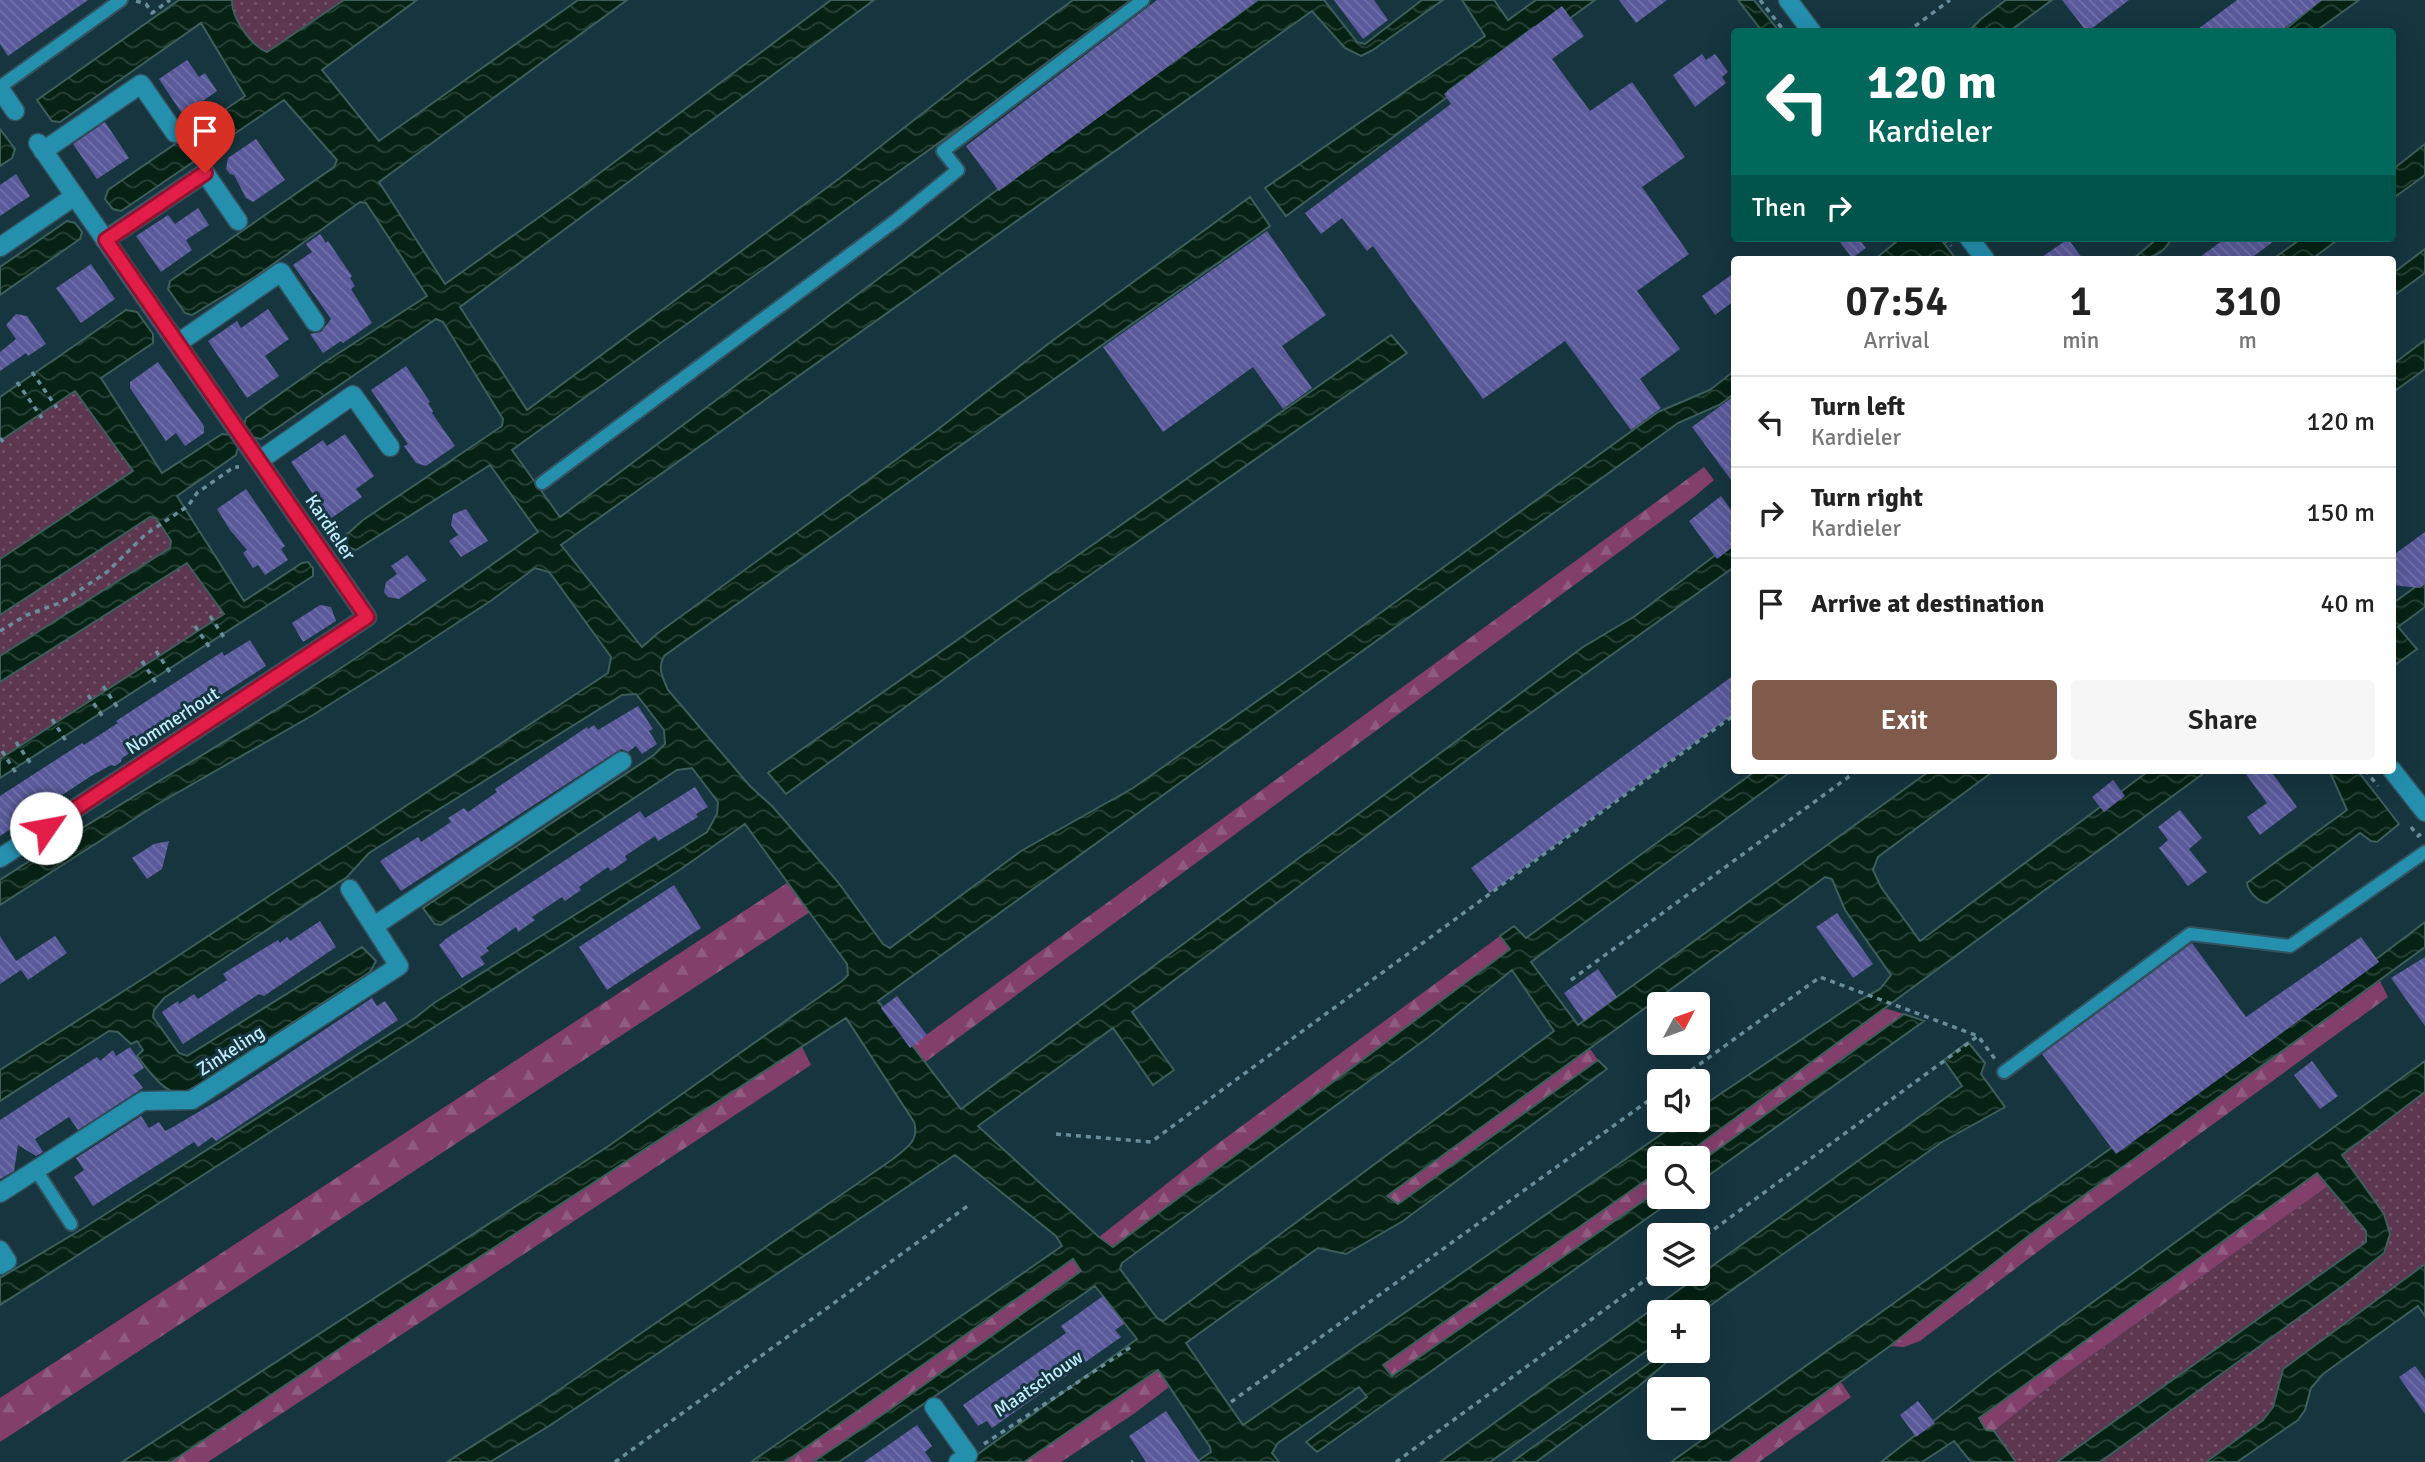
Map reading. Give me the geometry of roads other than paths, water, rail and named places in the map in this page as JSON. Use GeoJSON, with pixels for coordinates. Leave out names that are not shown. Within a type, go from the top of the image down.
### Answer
{"type":"FeatureCollection","features":[{"type":"Feature","properties":{"kind":"street"},"geometry":{"type":"LineString","coordinates":[[1788,0],[1809,28]]}},
{"type":"Feature","properties":{"kind":"street","name":"Kardieler"},"geometry":{"type":"LineString","coordinates":[[175,133],[141,84],[41,147],[367,617]]}},
{"type":"Feature","properties":{"kind":"street"},"geometry":{"type":"LineString","coordinates":[[0,88],[16,111]]}},
{"type":"Feature","properties":{"kind":"street"},"geometry":{"type":"LineString","coordinates":[[106,240],[205,173],[238,221]]}},
{"type":"Feature","properties":{"kind":"street"},"geometry":{"type":"LineString","coordinates":[[0,247],[75,196]]}},
{"type":"Feature","properties":{"kind":"street"},"geometry":{"type":"LineString","coordinates":[[1972,242],[1983,256]]}},
{"type":"Feature","properties":{"kind":"street"},"geometry":{"type":"LineString","coordinates":[[178,343],[281,272],[315,322]]}},
{"type":"Feature","properties":{"kind":"street"},"geometry":{"type":"LineString","coordinates":[[260,460],[353,394],[390,447]]}},
{"type":"Feature","properties":{"kind":"street","name":"Nommerhout"},"geometry":{"type":"LineString","coordinates":[[0,858],[367,617]]}},
{"type":"Feature","properties":{"kind":"street"},"geometry":{"type":"LineString","coordinates":[[373,926],[621,761]]}},
{"type":"Feature","properties":{"kind":"street"},"geometry":{"type":"LineString","coordinates":[[2395,774],[2425,812]]}},
{"type":"Feature","properties":{"kind":"street","name":"Zinkeling"},"geometry":{"type":"LineString","coordinates":[[0,1193],[143,1101],[192,1100],[399,967],[350,888]]}},
{"type":"Feature","properties":{"kind":"street"},"geometry":{"type":"LineString","coordinates":[[0,1250],[7,1261],[0,1265]]}},
{"type":"Feature","properties":{"kind":"street"},"geometry":{"type":"LineString","coordinates":[[934,1407],[963,1459]]}},
{"type":"Feature","properties":{"kind":"lane"},"geometry":{"type":"LineString","coordinates":[[0,88],[121,0]]}},
{"type":"Feature","properties":{"kind":"lane"},"geometry":{"type":"LineString","coordinates":[[542,483],[895,221],[958,170],[943,150],[1143,0]]}},
{"type":"Feature","properties":{"kind":"lane"},"geometry":{"type":"LineString","coordinates":[[2004,1072],[2190,934],[2290,946],[2425,852]]}},
{"type":"Feature","properties":{"kind":"lane"},"geometry":{"type":"LineString","coordinates":[[36,1170],[71,1224]]}},
{"type":"Feature","properties":{"kind":"water"},"geometry":{"type":"Polygon","coordinates":[[[179,0],[232,0],[243,30],[255,44],[267,52],[344,0],[417,0],[322,70],[379,141],[578,0],[627,0],[379,182],[445,284],[573,193],[831,0],[874,0],[460,307],[527,410],[840,178],[1073,0],[1131,0],[958,129],[512,450],[560,517],[1001,187],[1258,0],[1324,0],[1357,42],[1365,44],[1422,0],[1443,0],[1361,56],[1345,48],[1312,11],[561,545],[642,647],[1250,197],[1270,226],[662,660],[661,669],[668,690],[750,786],[773,807],[838,882],[883,944],[890,948],[1021,851],[1133,788],[1307,666],[1658,412],[1710,390],[1731,373],[1731,396],[1719,405],[1678,423],[878,1001],[961,1109],[1583,647],[1635,616],[1731,543],[1731,569],[1504,732],[1132,1012],[1174,1070],[1153,1085],[1113,1028],[978,1126],[1113,1247],[1510,949],[1500,936],[1514,926],[1526,938],[1752,774],[1788,774],[1531,962],[1578,1025],[1925,774],[1990,774],[1878,857],[1873,870],[1881,887],[1920,941],[2145,774],[2203,774],[1697,1146],[1647,1146],[1647,1179],[1383,1365],[1392,1376],[1647,1198],[1647,1209],[1660,1209],[1317,1452],[1306,1442],[1367,1397],[1359,1387],[1278,1443],[1272,1453],[1279,1462],[1196,1462],[1211,1452],[1210,1447],[1158,1370],[1024,1462],[967,1462],[1137,1339],[1095,1286],[839,1462],[813,1462],[1081,1271],[1073,1259],[785,1462],[751,1462],[1062,1246],[1056,1236],[955,1155],[549,1426],[490,1462],[447,1462],[543,1401],[893,1159],[911,1143],[915,1134],[914,1122],[846,1018],[357,1337],[171,1462],[122,1462],[607,1147],[848,975],[847,964],[745,824],[681,869],[0,1305],[0,1278],[82,1229],[707,832],[717,814],[718,802],[692,768],[677,770],[441,925],[435,924],[423,908],[654,755],[665,744],[664,730],[636,694],[622,695],[369,853],[347,877],[164,998],[154,1010],[153,1017],[179,1053],[187,1056],[362,947],[376,961],[370,972],[190,1090],[177,1093],[170,1091],[137,1056],[143,1050],[137,1041],[131,1044],[118,1032],[109,1031],[0,1101],[0,1070],[608,673],[611,657],[549,572],[535,568],[492,600],[402,659],[313,715],[156,805],[0,905],[0,880],[320,682],[538,532],[490,465],[356,550],[347,543],[345,536],[363,520],[502,426],[503,419],[443,322],[436,319],[261,439],[252,437],[238,448],[236,455],[177,496],[244,601],[302,563],[308,562],[313,568],[313,576],[0,778],[0,759],[224,614],[187,563],[0,682],[0,656],[170,548],[171,541],[156,518],[150,517],[0,615],[0,559],[133,471],[75,391],[0,441],[0,397],[126,310],[137,312],[153,334],[153,343],[101,378],[162,473],[222,434],[231,435],[244,426],[246,418],[325,362],[427,296],[366,203],[360,202],[255,277],[192,315],[185,313],[168,289],[170,281],[334,167],[337,160],[284,100],[121,211],[113,209],[105,199],[108,190],[245,96],[201,23],[60,122],[52,121],[37,100],[179,0]],[[1825,877],[1667,992],[1647,992],[1647,1007],[1387,1196],[1398,1204],[1598,1060],[1607,1069],[1403,1221],[1346,1254],[1318,1248],[1186,1343],[1243,1425],[1665,1132],[1710,1132],[1710,1101],[1880,989],[1891,975],[1845,910],[1832,879],[1825,877]],[[1512,970],[1430,1036],[1122,1263],[1120,1269],[1157,1318],[1163,1321],[1554,1031],[1512,970]]]}},
{"type":"Feature","properties":{"kind":"water"},"geometry":{"type":"Polygon","coordinates":[[[1462,0],[1494,0],[1508,20],[1536,0],[1595,0],[1543,38],[1534,27],[1448,91],[1450,95],[1286,216],[1265,188],[1485,36],[1462,0]]]}},
{"type":"Feature","properties":{"kind":"water"},"geometry":{"type":"Polygon","coordinates":[[[1738,0],[1754,0],[1777,28],[1760,28],[1738,0]]]}},
{"type":"Feature","properties":{"kind":"water"},"geometry":{"type":"Polygon","coordinates":[[[2006,0],[2052,0],[2014,28],[1972,28],[2006,0]]]}},
{"type":"Feature","properties":{"kind":"water"},"geometry":{"type":"Polygon","coordinates":[[[2321,0],[2359,0],[2320,28],[2287,28],[2321,0]]]}},
{"type":"Feature","properties":{"kind":"water"},"geometry":{"type":"Polygon","coordinates":[[[0,129],[15,149],[12,158],[0,166],[0,129]]]}},
{"type":"Feature","properties":{"kind":"water"},"geometry":{"type":"Polygon","coordinates":[[[2425,144],[2425,175],[2396,196],[2396,167],[2425,144]]]}},
{"type":"Feature","properties":{"kind":"water"},"geometry":{"type":"Polygon","coordinates":[[[67,221],[75,223],[82,232],[80,239],[0,295],[0,267],[67,221]]]}},
{"type":"Feature","properties":{"kind":"water"},"geometry":{"type":"Polygon","coordinates":[[[1896,242],[1943,242],[1954,256],[1879,256],[1896,242]]]}},
{"type":"Feature","properties":{"kind":"water"},"geometry":{"type":"Polygon","coordinates":[[[2153,242],[2169,242],[2156,255],[2137,256],[2153,242]]]}},
{"type":"Feature","properties":{"kind":"water"},"geometry":{"type":"Polygon","coordinates":[[[2296,242],[2335,242],[2316,256],[2277,256],[2296,242]]]}},
{"type":"Feature","properties":{"kind":"water"},"geometry":{"type":"Polygon","coordinates":[[[2425,249],[2425,273],[2396,294],[2396,271],[2425,249]]]}},
{"type":"Feature","properties":{"kind":"water"},"geometry":{"type":"Polygon","coordinates":[[[1391,335],[1407,353],[1003,636],[786,794],[768,773],[1391,335]]]}},
{"type":"Feature","properties":{"kind":"water"},"geometry":{"type":"Polygon","coordinates":[[[2425,340],[2425,369],[2396,390],[2396,362],[2425,340]]]}},
{"type":"Feature","properties":{"kind":"water"},"geometry":{"type":"Polygon","coordinates":[[[2425,580],[2425,607],[2398,627],[2417,649],[2396,664],[2396,601],[2425,580]]]}},
{"type":"Feature","properties":{"kind":"water"},"geometry":{"type":"Polygon","coordinates":[[[2331,774],[2360,774],[2399,824],[2377,842],[2360,833],[2267,903],[2252,893],[2247,883],[2347,810],[2331,774]]]}},
{"type":"Feature","properties":{"kind":"water"},"geometry":{"type":"Polygon","coordinates":[[[2425,922],[2425,947],[2027,1237],[1890,1346],[1729,1462],[1671,1462],[1702,1440],[1710,1440],[1710,1434],[2425,922]]]}},
{"type":"Feature","properties":{"kind":"water"},"geometry":{"type":"Polygon","coordinates":[[[1904,1014],[1924,1021],[1710,1174],[1710,1155],[1904,1014]]]}},
{"type":"Feature","properties":{"kind":"water"},"geometry":{"type":"Polygon","coordinates":[[[1968,1042],[1985,1063],[1981,1074],[2005,1107],[1942,1142],[1710,1306],[1710,1300],[1665,1300],[1684,1286],[1710,1286],[1710,1268],[1962,1086],[1944,1060],[1968,1042]]]}},
{"type":"Feature","properties":{"kind":"water"},"geometry":{"type":"Polygon","coordinates":[[[2425,1061],[2425,1092],[2342,1155],[2384,1214],[2390,1234],[2384,1253],[2344,1285],[2100,1462],[2057,1462],[2366,1242],[2366,1231],[2317,1173],[1979,1418],[1986,1430],[1994,1431],[2016,1462],[1971,1462],[1954,1441],[1922,1462],[1881,1462],[1991,1376],[2425,1061]]]}},
{"type":"Feature","properties":{"kind":"water"},"geometry":{"type":"Polygon","coordinates":[[[2425,1264],[2425,1316],[2418,1306],[2323,1374],[2311,1388],[2305,1410],[2298,1420],[2237,1462],[2206,1462],[2263,1420],[2273,1407],[2283,1369],[2425,1264]]]}},
{"type":"Feature","properties":{"kind":"water"},"geometry":{"type":"Polygon","coordinates":[[[1647,1313],[1647,1351],[1490,1462],[1440,1462],[1647,1313]]]}},
{"type":"Feature","properties":{"kind":"water"},"geometry":{"type":"Polygon","coordinates":[[[1650,1363],[1666,1363],[1536,1462],[1512,1462],[1650,1363]]]}}]}
